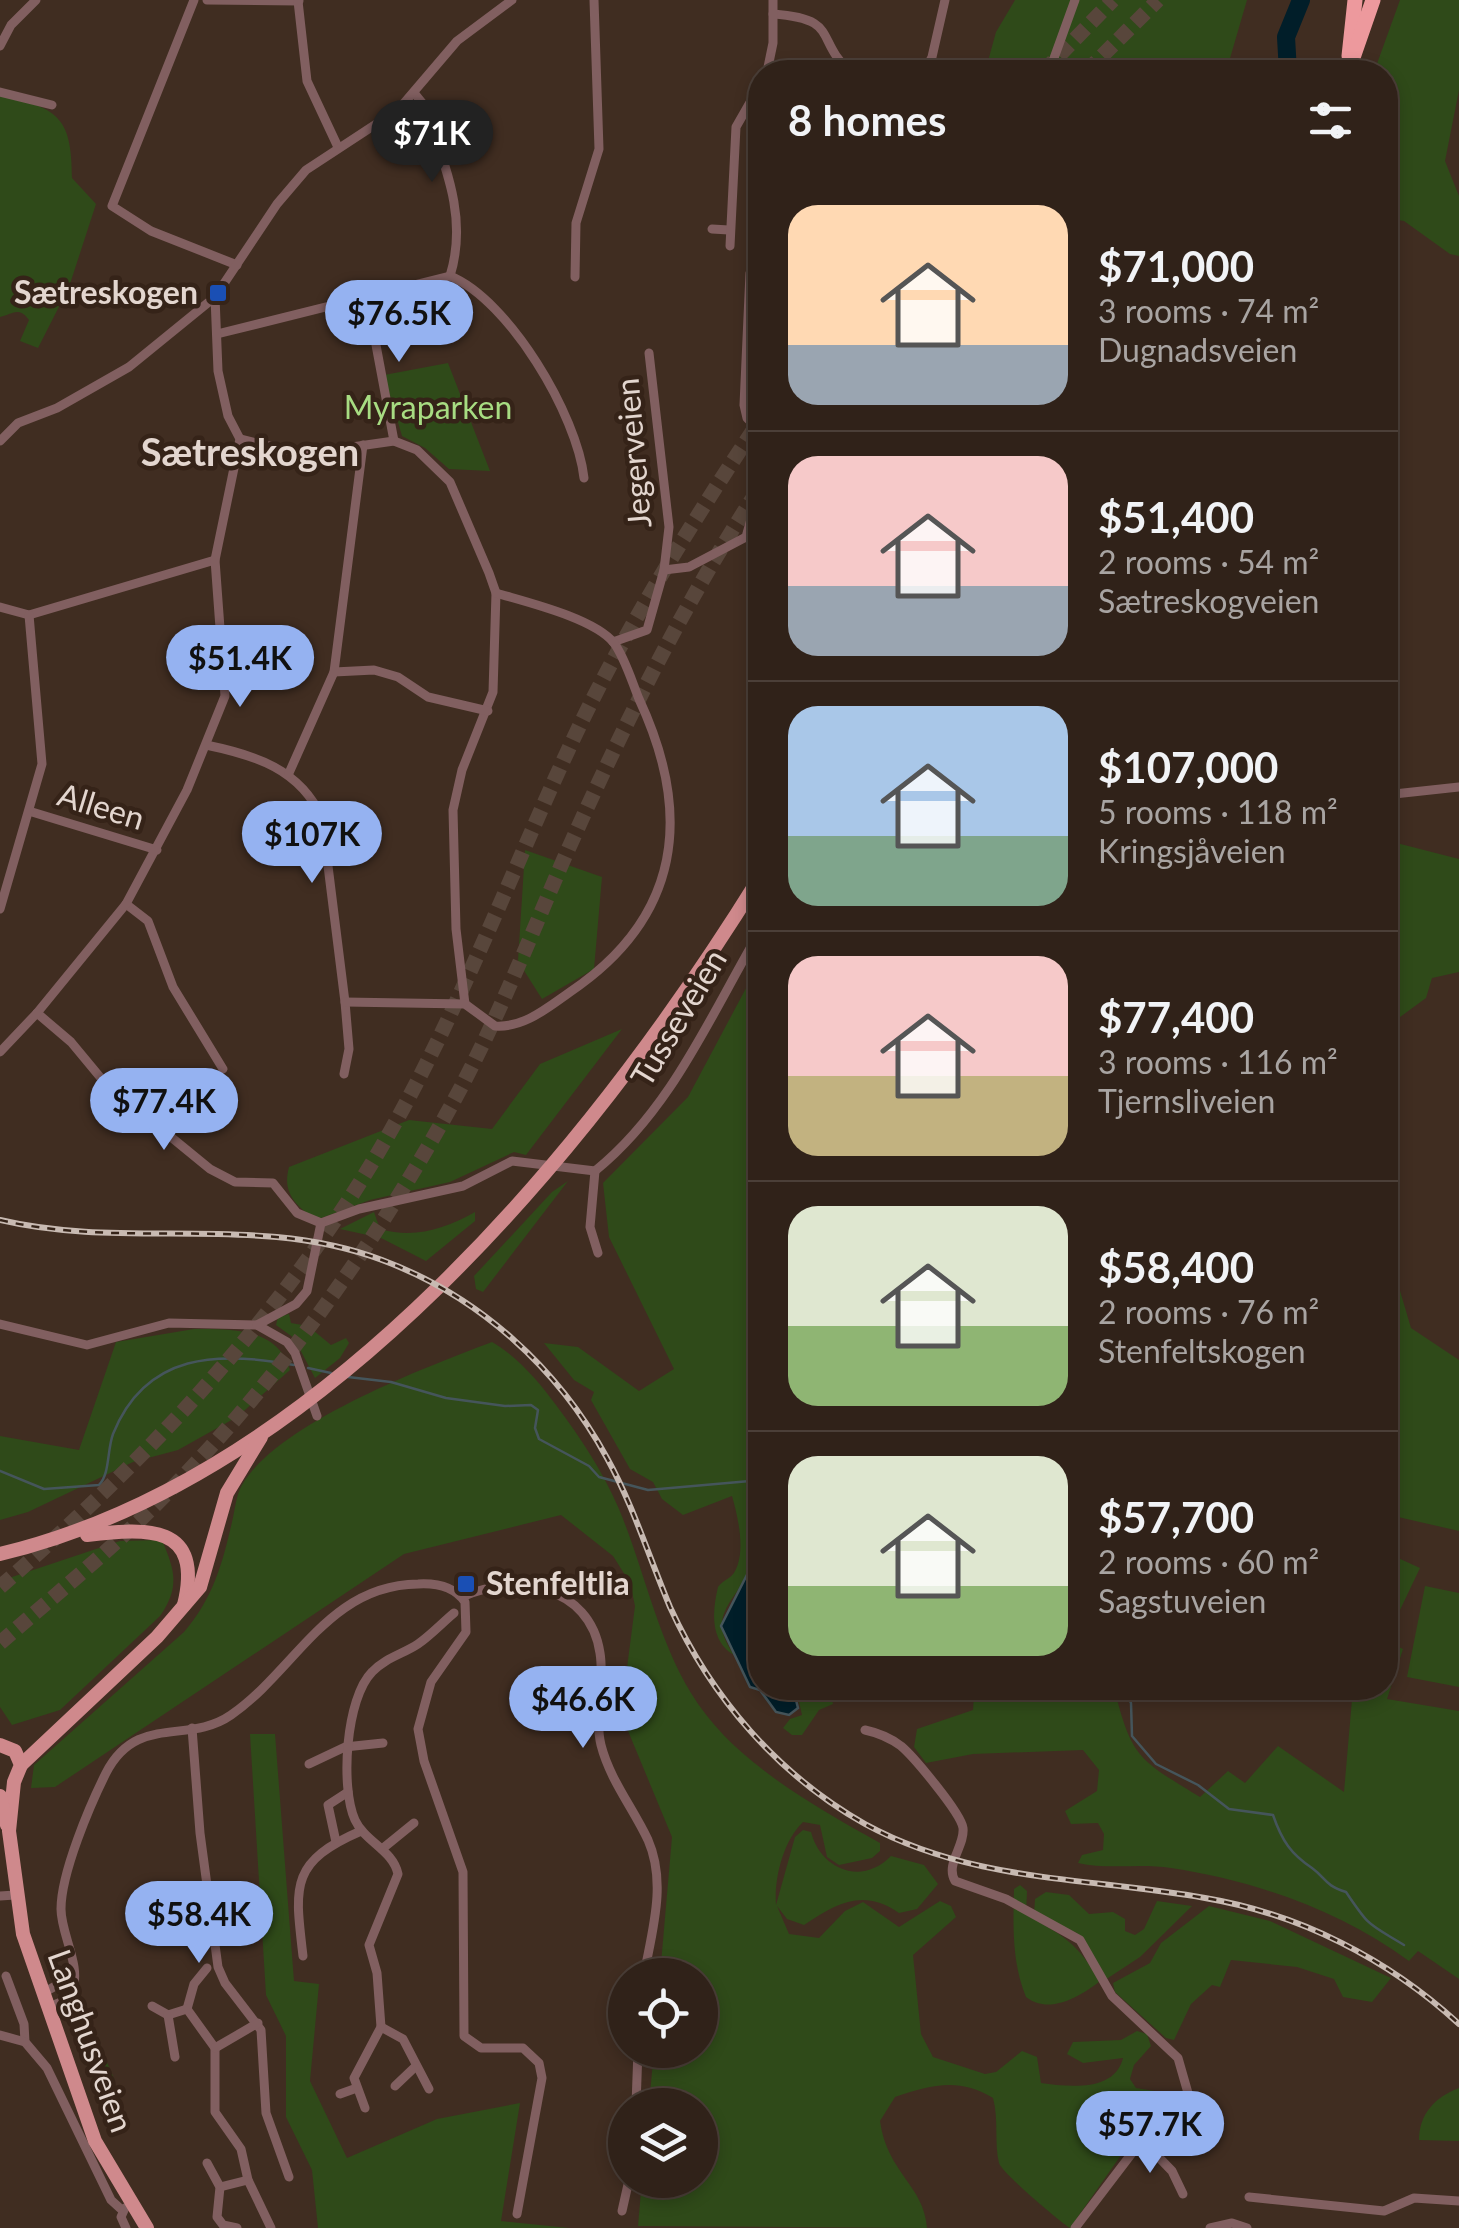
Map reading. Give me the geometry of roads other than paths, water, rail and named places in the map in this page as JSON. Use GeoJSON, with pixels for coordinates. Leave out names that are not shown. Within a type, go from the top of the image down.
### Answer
{"type":"FeatureCollection","features":[{"type":"Feature","properties":{"kind":"highway"},"geometry":{"type":"LineString","coordinates":[[1349,60],[1354,0]]}},
{"type":"Feature","properties":{"kind":"highway"},"geometry":{"type":"LineString","coordinates":[[1352,60],[1374,0]]}},
{"type":"Feature","properties":{"kind":"main road"},"geometry":{"type":"LineString","coordinates":[[62,1538],[174,1489],[295,1408],[359,1355],[487,1234],[596,1116],[682,998],[748,895]]}},
{"type":"Feature","properties":{"kind":"main road","name":"Langhusveien"},"geometry":{"type":"LineString","coordinates":[[146,2228],[127,2207],[95,2140],[7,1896],[7,1784],[53,1732],[183,1608],[206,1574],[227,1493],[267,1428]]}},
{"type":"Feature","properties":{"kind":"main road"},"geometry":{"type":"LineString","coordinates":[[0,1554],[62,1538],[140,1529],[171,1539],[188,1565],[183,1608]]}},
{"type":"Feature","properties":{"kind":"main road"},"geometry":{"type":"LineString","coordinates":[[22,1765],[6,1746],[53,1732]]}},
{"type":"Feature","properties":{"kind":"main road","name":"Langhusveien"},"geometry":{"type":"LineString","coordinates":[[0,1796],[10,1831]]}},
{"type":"Feature","properties":{"kind":"street"},"geometry":{"type":"LineString","coordinates":[[0,46],[11,24],[36,0]]}},
{"type":"Feature","properties":{"kind":"street"},"geometry":{"type":"LineString","coordinates":[[194,0],[112,206],[151,230],[237,265]]}},
{"type":"Feature","properties":{"kind":"street"},"geometry":{"type":"LineString","coordinates":[[208,0],[299,1],[304,27],[304,69],[337,145]]}},
{"type":"Feature","properties":{"kind":"street"},"geometry":{"type":"LineString","coordinates":[[0,441],[18,423],[57,408],[129,367],[215,297],[289,188],[337,145],[382,121],[415,94],[458,42],[512,0]]}},
{"type":"Feature","properties":{"kind":"street"},"geometry":{"type":"LineString","coordinates":[[575,277],[576,223],[599,149],[594,0]]}},
{"type":"Feature","properties":{"kind":"street"},"geometry":{"type":"LineString","coordinates":[[768,60],[773,0]]}},
{"type":"Feature","properties":{"kind":"street"},"geometry":{"type":"LineString","coordinates":[[931,60],[944,0]]}},
{"type":"Feature","properties":{"kind":"street"},"geometry":{"type":"LineString","coordinates":[[1053,60],[1075,0]]}},
{"type":"Feature","properties":{"kind":"street"},"geometry":{"type":"LineString","coordinates":[[773,14],[804,18],[822,28],[842,60]]}},
{"type":"Feature","properties":{"kind":"street"},"geometry":{"type":"LineString","coordinates":[[0,92],[52,104]]}},
{"type":"Feature","properties":{"kind":"street"},"geometry":{"type":"LineString","coordinates":[[415,94],[424,105],[457,209],[459,238],[450,276]]}},
{"type":"Feature","properties":{"kind":"street"},"geometry":{"type":"LineString","coordinates":[[730,246],[736,127],[748,106]]}},
{"type":"Feature","properties":{"kind":"street"},"geometry":{"type":"LineString","coordinates":[[712,229],[730,230]]}},
{"type":"Feature","properties":{"kind":"street"},"geometry":{"type":"LineString","coordinates":[[217,334],[450,276],[482,294],[538,365],[576,442],[584,478]]}},
{"type":"Feature","properties":{"kind":"street"},"geometry":{"type":"LineString","coordinates":[[0,1052],[37,1014],[126,904],[206,745],[226,685],[216,560],[240,439],[228,416],[218,371],[215,297]]}},
{"type":"Feature","properties":{"kind":"street"},"geometry":{"type":"LineString","coordinates":[[367,297],[394,441]]}},
{"type":"Feature","properties":{"kind":"street"},"geometry":{"type":"LineString","coordinates":[[748,317],[744,405],[748,419]]}},
{"type":"Feature","properties":{"kind":"street","name":"Jegerveien"},"geometry":{"type":"LineString","coordinates":[[613,642],[647,630],[664,570],[668,510],[656,442],[650,352]]}},
{"type":"Feature","properties":{"kind":"street"},"geometry":{"type":"LineString","coordinates":[[240,439],[303,454],[394,441],[427,457],[450,482],[496,593],[496,665],[488,711],[462,770],[453,810],[456,929],[466,1004],[485,1022],[506,1027],[551,1005],[607,965],[664,875],[672,828],[665,767],[651,723],[613,642],[566,615],[496,593]]}},
{"type":"Feature","properties":{"kind":"street"},"geometry":{"type":"LineString","coordinates":[[289,773],[334,672],[363,446]]}},
{"type":"Feature","properties":{"kind":"street"},"geometry":{"type":"LineString","coordinates":[[664,570],[689,566],[746,538],[748,531]]}},
{"type":"Feature","properties":{"kind":"street"},"geometry":{"type":"LineString","coordinates":[[0,606],[29,615],[216,560]]}},
{"type":"Feature","properties":{"kind":"street"},"geometry":{"type":"LineString","coordinates":[[0,908],[32,812],[42,751],[29,615]]}},
{"type":"Feature","properties":{"kind":"street"},"geometry":{"type":"LineString","coordinates":[[334,672],[374,670],[398,677],[428,696],[488,711]]}},
{"type":"Feature","properties":{"kind":"street"},"geometry":{"type":"LineString","coordinates":[[206,745],[237,751],[289,773],[314,800],[322,818],[345,1002],[349,1049],[344,1074]]}},
{"type":"Feature","properties":{"kind":"street"},"geometry":{"type":"LineString","coordinates":[[1398,794],[1459,786]]}},
{"type":"Feature","properties":{"kind":"street","name":"Alleen"},"geometry":{"type":"LineString","coordinates":[[32,812],[156,850]]}},
{"type":"Feature","properties":{"kind":"street"},"geometry":{"type":"LineString","coordinates":[[126,904],[148,921],[174,987],[223,1068]]}},
{"type":"Feature","properties":{"kind":"street","name":"Tusseveien"},"geometry":{"type":"LineString","coordinates":[[591,1172],[660,1104],[680,1076],[748,953]]}},
{"type":"Feature","properties":{"kind":"street"},"geometry":{"type":"LineString","coordinates":[[345,1002],[466,1004]]}},
{"type":"Feature","properties":{"kind":"street"},"geometry":{"type":"LineString","coordinates":[[37,1014],[71,1042],[105,1083],[210,1168],[235,1182],[273,1183],[297,1213],[322,1224],[359,1210],[463,1186],[520,1161],[591,1172],[590,1227],[598,1253]]}},
{"type":"Feature","properties":{"kind":"street"},"geometry":{"type":"LineString","coordinates":[[257,1325],[296,1304],[307,1292],[322,1224]]}},
{"type":"Feature","properties":{"kind":"street"},"geometry":{"type":"LineString","coordinates":[[0,1324],[88,1346],[169,1323],[257,1325],[287,1342],[296,1353],[317,1416]]}},
{"type":"Feature","properties":{"kind":"street"},"geometry":{"type":"LineString","coordinates":[[45,2000],[69,1996],[74,1976],[62,1899],[108,1770],[142,1737],[216,1723],[238,1710],[325,1622],[354,1600],[412,1584],[439,1585],[462,1597],[508,1583],[534,1585],[573,1605],[591,1626],[600,1651],[600,1740],[607,1764],[649,1842],[658,1878],[646,1958]]}},
{"type":"Feature","properties":{"kind":"street"},"geometry":{"type":"LineString","coordinates":[[462,1597],[468,1616],[466,1632],[431,1682],[418,1730],[424,1761],[462,1872],[464,2036],[480,2048],[523,2048],[539,2063],[542,2078],[517,2214]]}},
{"type":"Feature","properties":{"kind":"street"},"geometry":{"type":"LineString","coordinates":[[365,2108],[354,2089],[356,2069],[381,2027],[377,1973],[368,1945],[398,1874],[382,1849],[361,1832],[348,1792],[345,1747],[367,1676],[381,1662],[416,1645],[454,1613]]}},
{"type":"Feature","properties":{"kind":"street"},"geometry":{"type":"LineString","coordinates":[[192,1728],[200,1833],[218,1967],[224,1983],[258,2024],[265,2057],[266,2113],[288,2177]]}},
{"type":"Feature","properties":{"kind":"street"},"geometry":{"type":"LineString","coordinates":[[865,1730],[884,1734],[911,1755],[958,1815],[962,1828],[951,1871],[962,1886],[996,1895],[1080,1940],[1112,1996],[1178,2058],[1188,2093],[1142,2140],[1076,2228]]}},
{"type":"Feature","properties":{"kind":"street"},"geometry":{"type":"LineString","coordinates":[[309,1764],[345,1747],[384,1742]]}},
{"type":"Feature","properties":{"kind":"street"},"geometry":{"type":"LineString","coordinates":[[336,1842],[328,1805],[348,1792]]}},
{"type":"Feature","properties":{"kind":"street"},"geometry":{"type":"LineString","coordinates":[[382,1849],[414,1823]]}},
{"type":"Feature","properties":{"kind":"street"},"geometry":{"type":"LineString","coordinates":[[303,1956],[297,1885],[300,1876],[336,1842],[361,1832]]}},
{"type":"Feature","properties":{"kind":"street"},"geometry":{"type":"LineString","coordinates":[[187,2009],[194,1984],[207,1968]]}},
{"type":"Feature","properties":{"kind":"street","name":"Langhusveien"},"geometry":{"type":"LineString","coordinates":[[6,1976],[24,2024],[24,2042]]}},
{"type":"Feature","properties":{"kind":"street"},"geometry":{"type":"LineString","coordinates":[[45,2000],[74,1976]]}},
{"type":"Feature","properties":{"kind":"street"},"geometry":{"type":"LineString","coordinates":[[152,2006],[168,2016],[175,2057]]}},
{"type":"Feature","properties":{"kind":"street"},"geometry":{"type":"LineString","coordinates":[[168,2016],[187,2009]]}},
{"type":"Feature","properties":{"kind":"street"},"geometry":{"type":"LineString","coordinates":[[187,2009],[215,2048],[215,2112],[241,2149],[248,2180],[271,2228]]}},
{"type":"Feature","properties":{"kind":"street"},"geometry":{"type":"LineString","coordinates":[[215,2048],[258,2024]]}},
{"type":"Feature","properties":{"kind":"street"},"geometry":{"type":"LineString","coordinates":[[381,2027],[403,2039],[428,2090]]}},
{"type":"Feature","properties":{"kind":"street","name":"Langhusveien"},"geometry":{"type":"LineString","coordinates":[[0,2035],[24,2042],[46,2068],[111,2200],[127,2207],[126,2228]]}},
{"type":"Feature","properties":{"kind":"street"},"geometry":{"type":"LineString","coordinates":[[395,2086],[416,2066]]}},
{"type":"Feature","properties":{"kind":"street"},"geometry":{"type":"LineString","coordinates":[[340,2094],[354,2089]]}},
{"type":"Feature","properties":{"kind":"street"},"geometry":{"type":"LineString","coordinates":[[1142,2140],[1172,2172],[1184,2194]]}},
{"type":"Feature","properties":{"kind":"street"},"geometry":{"type":"LineString","coordinates":[[208,2163],[220,2187],[218,2217],[236,2228]]}},
{"type":"Feature","properties":{"kind":"street"},"geometry":{"type":"LineString","coordinates":[[220,2187],[248,2180]]}},
{"type":"Feature","properties":{"kind":"street"},"geometry":{"type":"LineString","coordinates":[[1249,2197],[1368,2210],[1384,2210],[1414,2198],[1459,2201]]}},
{"type":"Feature","properties":{"kind":"street"},"geometry":{"type":"LineString","coordinates":[[622,2211],[625,2198]]}},
{"type":"Feature","properties":{"kind":"street"},"geometry":{"type":"LineString","coordinates":[[1210,2228],[1232,2224],[1246,2228]]}},
{"type":"Feature","properties":{"kind":"water"},"geometry":{"type":"Polygon","coordinates":[[[748,1573],[748,1683],[721,1626],[748,1573]]]}},
{"type":"Feature","properties":{"kind":"water"},"geometry":{"type":"Polygon","coordinates":[[[767,1700],[796,1700],[798,1708],[789,1715],[776,1712],[767,1700]]]}},
{"type":"Feature","properties":{"kind":"waterway"},"geometry":{"type":"LineString","coordinates":[[1287,60],[1286,37],[1301,0]]}},
{"type":"Feature","properties":{"kind":"waterway"},"geometry":{"type":"LineString","coordinates":[[0,1471],[44,1489],[99,1485],[105,1475],[113,1434],[127,1407],[165,1372],[212,1359],[294,1365]]}},
{"type":"Feature","properties":{"kind":"waterway"},"geometry":{"type":"LineString","coordinates":[[308,1368],[331,1373]]}},
{"type":"Feature","properties":{"kind":"waterway"},"geometry":{"type":"LineString","coordinates":[[348,1377],[391,1382],[446,1398],[505,1406],[531,1405],[538,1410],[535,1428],[539,1439],[589,1466],[599,1477],[648,1490],[748,1481]]}},
{"type":"Feature","properties":{"kind":"waterway"},"geometry":{"type":"LineString","coordinates":[[1129,1700],[1132,1736],[1156,1764],[1198,1785],[1229,1809],[1273,1815],[1284,1840],[1298,1857],[1346,1892],[1370,1924],[1404,1945]]}},
{"type":"Feature","properties":{"kind":"tunnel"},"geometry":{"type":"LineString","coordinates":[[1055,60],[1113,0]]}},
{"type":"Feature","properties":{"kind":"tunnel"},"geometry":{"type":"LineString","coordinates":[[1098,60],[1158,0]]}},
{"type":"Feature","properties":{"kind":"tunnel"},"geometry":{"type":"LineString","coordinates":[[0,1587],[98,1497],[190,1403],[274,1303],[352,1195],[443,1031],[570,746],[612,662],[683,539],[748,439]]}},
{"type":"Feature","properties":{"kind":"tunnel"},"geometry":{"type":"LineString","coordinates":[[0,1643],[142,1518],[229,1427],[309,1328],[381,1223],[478,1053],[630,718],[704,577],[748,506]]}},
{"type":"Feature","properties":{"kind":"railway"},"geometry":{"type":"LineString","coordinates":[[0,1220],[96,1232],[287,1238],[335,1246],[382,1260],[451,1293],[512,1339],[565,1394],[607,1458],[670,1607],[706,1672],[750,1731],[776,1758],[833,1804],[865,1824],[947,1858],[1032,1875],[1205,1898],[1275,1915],[1372,1960],[1403,1979],[1459,2024]]}},
{"type":"Feature","properties":{"kind":"place","name":"Sætreskogen"},"geometry":{"type":"Point","coordinates":[218,293]}},
{"type":"Feature","properties":{"kind":"place","name":"Stenfeltlia"},"geometry":{"type":"Point","coordinates":[466,1584]}},
{"type":"Feature","properties":{"kind":"district","name":"Sætreskogen"},"geometry":{"type":"Point","coordinates":[250,453]}},
{"type":"Feature","properties":{"kind":"park label","name":"Myraparken"},"geometry":{"type":"Point","coordinates":[428,408]}}]}
